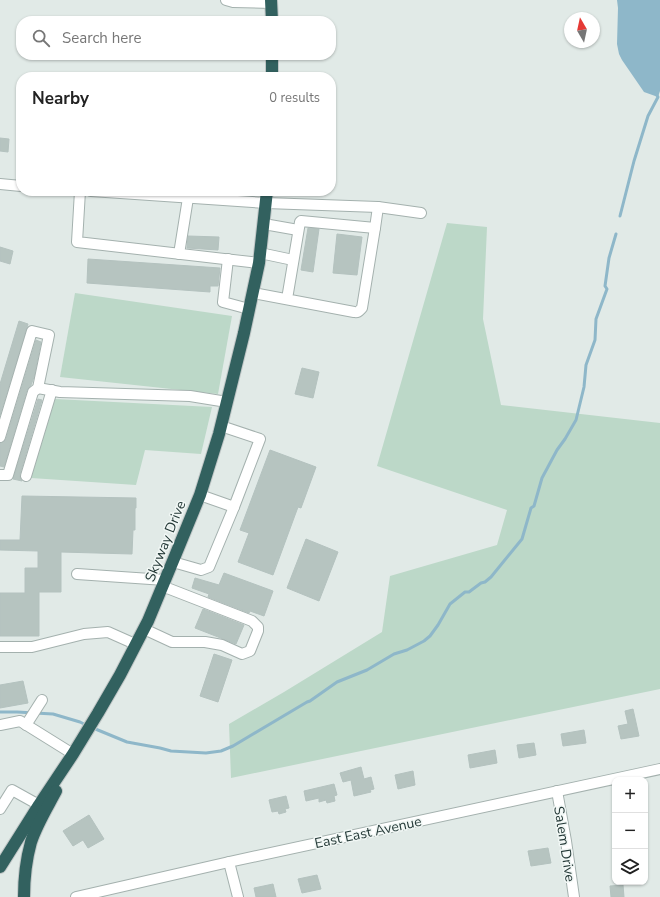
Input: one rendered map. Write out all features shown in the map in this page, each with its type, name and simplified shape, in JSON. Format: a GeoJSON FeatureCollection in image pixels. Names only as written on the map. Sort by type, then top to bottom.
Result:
{"type":"FeatureCollection","features":[{"type":"Feature","properties":{"kind":"highway"},"geometry":{"type":"LineString","coordinates":[[271,2],[272,16]]}},
{"type":"Feature","properties":{"kind":"highway"},"geometry":{"type":"LineString","coordinates":[[272,60],[272,72]]}},
{"type":"Feature","properties":{"kind":"highway","name":"Skyway Drive"},"geometry":{"type":"LineString","coordinates":[[0,867],[73,754],[102,706],[144,629],[200,494],[221,426],[244,333],[259,258],[266,197]]}},
{"type":"Feature","properties":{"kind":"highway"},"geometry":{"type":"LineString","coordinates":[[24,897],[24,876],[32,841],[39,823],[56,792],[73,754]]}},
{"type":"Feature","properties":{"kind":"street"},"geometry":{"type":"LineString","coordinates":[[226,0],[233,2],[271,2]]}},
{"type":"Feature","properties":{"kind":"street"},"geometry":{"type":"LineString","coordinates":[[0,184],[16,186]]}},
{"type":"Feature","properties":{"kind":"street"},"geometry":{"type":"LineString","coordinates":[[80,196],[77,242],[228,259],[259,258],[293,260]]}},
{"type":"Feature","properties":{"kind":"street"},"geometry":{"type":"LineString","coordinates":[[160,196],[188,198],[266,197],[339,206],[378,207],[421,213]]}},
{"type":"Feature","properties":{"kind":"street"},"geometry":{"type":"LineString","coordinates":[[179,254],[188,198]]}},
{"type":"Feature","properties":{"kind":"street"},"geometry":{"type":"LineString","coordinates":[[337,224],[339,206]]}},
{"type":"Feature","properties":{"kind":"street"},"geometry":{"type":"LineString","coordinates":[[252,293],[354,312],[359,311],[362,308],[378,207]]}},
{"type":"Feature","properties":{"kind":"street"},"geometry":{"type":"LineString","coordinates":[[286,299],[300,222],[303,220],[375,228]]}},
{"type":"Feature","properties":{"kind":"street"},"geometry":{"type":"LineString","coordinates":[[264,224],[298,230]]}},
{"type":"Feature","properties":{"kind":"street"},"geometry":{"type":"LineString","coordinates":[[228,259],[223,302],[249,309]]}},
{"type":"Feature","properties":{"kind":"street"},"geometry":{"type":"LineString","coordinates":[[0,437],[32,331],[49,335],[38,388],[33,392],[8,475],[0,475]]}},
{"type":"Feature","properties":{"kind":"street"},"geometry":{"type":"LineString","coordinates":[[38,388],[60,392],[190,396],[227,402]]}},
{"type":"Feature","properties":{"kind":"street"},"geometry":{"type":"LineString","coordinates":[[26,476],[52,390]]}},
{"type":"Feature","properties":{"kind":"street"},"geometry":{"type":"LineString","coordinates":[[173,562],[201,570],[209,567],[260,439],[221,426]]}},
{"type":"Feature","properties":{"kind":"street"},"geometry":{"type":"LineString","coordinates":[[200,494],[234,507]]}},
{"type":"Feature","properties":{"kind":"street"},"geometry":{"type":"LineString","coordinates":[[78,574],[164,583],[252,621],[258,627],[258,631],[250,651],[242,654],[222,645],[205,642],[172,642],[144,629]]}},
{"type":"Feature","properties":{"kind":"street"},"geometry":{"type":"LineString","coordinates":[[0,647],[32,647],[84,634],[108,632],[135,644]]}},
{"type":"Feature","properties":{"kind":"street"},"geometry":{"type":"LineString","coordinates":[[26,725],[42,700]]}},
{"type":"Feature","properties":{"kind":"street"},"geometry":{"type":"LineString","coordinates":[[0,725],[20,721],[73,754]]}},
{"type":"Feature","properties":{"kind":"street","name":"East East Avenue"},"geometry":{"type":"LineString","coordinates":[[76,897],[229,862],[660,769]]}},
{"type":"Feature","properties":{"kind":"street"},"geometry":{"type":"LineString","coordinates":[[0,809],[12,790],[39,805]]}},
{"type":"Feature","properties":{"kind":"street","name":"Salem Drive"},"geometry":{"type":"LineString","coordinates":[[557,791],[574,897]]}},
{"type":"Feature","properties":{"kind":"street"},"geometry":{"type":"LineString","coordinates":[[229,862],[238,897]]}},
{"type":"Feature","properties":{"kind":"green space"},"geometry":{"type":"Polygon","coordinates":[[[447,223],[487,227],[483,319],[501,405],[660,423],[660,689],[231,778],[229,724],[382,632],[390,576],[497,545],[507,510],[377,466],[447,223]]]}},
{"type":"Feature","properties":{"kind":"green space"},"geometry":{"type":"Polygon","coordinates":[[[75,293],[232,316],[218,394],[60,377],[75,293]]]}},
{"type":"Feature","properties":{"kind":"green space"},"geometry":{"type":"Polygon","coordinates":[[[55,399],[212,407],[201,454],[145,450],[136,485],[31,478],[55,399]]]}},
{"type":"Feature","properties":{"kind":"water"},"geometry":{"type":"Polygon","coordinates":[[[617,0],[660,0],[660,91],[658,97],[644,92],[619,54],[617,44],[617,0]]]}},
{"type":"Feature","properties":{"kind":"building"},"geometry":{"type":"Polygon","coordinates":[[[0,138],[9,139],[8,152],[0,151],[0,138]]]}},
{"type":"Feature","properties":{"kind":"building"},"geometry":{"type":"Polygon","coordinates":[[[308,228],[319,229],[313,272],[301,270],[308,228]]]}},
{"type":"Feature","properties":{"kind":"building"},"geometry":{"type":"Polygon","coordinates":[[[337,234],[362,237],[357,275],[333,273],[337,234]]]}},
{"type":"Feature","properties":{"kind":"building"},"geometry":{"type":"Polygon","coordinates":[[[188,236],[219,237],[218,250],[187,248],[188,236]]]}},
{"type":"Feature","properties":{"kind":"building"},"geometry":{"type":"Polygon","coordinates":[[[0,247],[13,251],[10,264],[0,261],[0,247]]]}},
{"type":"Feature","properties":{"kind":"building"},"geometry":{"type":"Polygon","coordinates":[[[88,259],[220,268],[218,286],[210,286],[210,292],[87,283],[88,259]]]}},
{"type":"Feature","properties":{"kind":"building"},"geometry":{"type":"Polygon","coordinates":[[[19,321],[28,324],[0,415],[0,384],[19,321]]]}},
{"type":"Feature","properties":{"kind":"building"},"geometry":{"type":"Polygon","coordinates":[[[36,340],[41,342],[34,377],[27,390],[4,467],[0,466],[0,443],[4,442],[6,439],[36,340]]]}},
{"type":"Feature","properties":{"kind":"building"},"geometry":{"type":"Polygon","coordinates":[[[302,368],[319,372],[313,398],[295,394],[302,368]]]}},
{"type":"Feature","properties":{"kind":"building"},"geometry":{"type":"Polygon","coordinates":[[[38,399],[42,400],[20,474],[22,481],[13,479],[38,399]]]}},
{"type":"Feature","properties":{"kind":"building"},"geometry":{"type":"Polygon","coordinates":[[[270,450],[316,467],[301,508],[298,507],[273,575],[238,562],[249,533],[240,530],[270,450]]]}},
{"type":"Feature","properties":{"kind":"building"},"geometry":{"type":"Polygon","coordinates":[[[22,496],[136,498],[135,530],[133,530],[132,554],[61,552],[61,592],[39,592],[39,636],[0,636],[0,593],[25,593],[25,568],[38,568],[38,551],[0,550],[0,540],[20,540],[22,496]]]}},
{"type":"Feature","properties":{"kind":"building"},"geometry":{"type":"Polygon","coordinates":[[[306,539],[338,552],[319,601],[287,588],[306,539]]]}},
{"type":"Feature","properties":{"kind":"building"},"geometry":{"type":"Polygon","coordinates":[[[224,573],[273,591],[264,616],[250,611],[249,613],[208,597],[209,594],[192,588],[195,578],[219,585],[224,573]]]}},
{"type":"Feature","properties":{"kind":"building"},"geometry":{"type":"Polygon","coordinates":[[[203,609],[244,625],[236,644],[195,628],[203,609]]]}},
{"type":"Feature","properties":{"kind":"building"},"geometry":{"type":"Polygon","coordinates":[[[214,654],[232,660],[218,702],[200,696],[214,654]]]}},
{"type":"Feature","properties":{"kind":"building"},"geometry":{"type":"Polygon","coordinates":[[[23,681],[28,703],[0,708],[0,685],[23,681]]]}},
{"type":"Feature","properties":{"kind":"building"},"geometry":{"type":"Polygon","coordinates":[[[633,709],[639,736],[621,739],[618,726],[628,724],[625,711],[633,709]]]}},
{"type":"Feature","properties":{"kind":"building"},"geometry":{"type":"Polygon","coordinates":[[[584,730],[586,743],[563,746],[561,734],[584,730]]]}},
{"type":"Feature","properties":{"kind":"building"},"geometry":{"type":"Polygon","coordinates":[[[534,743],[536,755],[519,758],[517,745],[534,743]]]}},
{"type":"Feature","properties":{"kind":"building"},"geometry":{"type":"Polygon","coordinates":[[[495,750],[497,763],[470,768],[468,755],[495,750]]]}},
{"type":"Feature","properties":{"kind":"building"},"geometry":{"type":"Polygon","coordinates":[[[361,767],[364,779],[371,777],[374,789],[370,790],[371,792],[354,796],[351,780],[343,782],[340,773],[361,767]]]}},
{"type":"Feature","properties":{"kind":"building"},"geometry":{"type":"Polygon","coordinates":[[[413,771],[415,785],[398,789],[395,775],[413,771]]]}},
{"type":"Feature","properties":{"kind":"building"},"geometry":{"type":"Polygon","coordinates":[[[334,784],[337,795],[334,796],[335,801],[327,803],[326,800],[319,802],[319,798],[306,801],[304,791],[334,784]]]}},
{"type":"Feature","properties":{"kind":"building"},"geometry":{"type":"Polygon","coordinates":[[[286,796],[289,808],[285,809],[286,812],[279,814],[278,811],[272,812],[269,800],[286,796]]]}},
{"type":"Feature","properties":{"kind":"building"},"geometry":{"type":"Polygon","coordinates":[[[89,815],[104,839],[88,848],[83,840],[73,846],[63,831],[89,815]]]}},
{"type":"Feature","properties":{"kind":"building"},"geometry":{"type":"Polygon","coordinates":[[[548,848],[551,863],[531,866],[528,851],[548,848]]]}},
{"type":"Feature","properties":{"kind":"building"},"geometry":{"type":"Polygon","coordinates":[[[317,875],[321,889],[302,893],[298,879],[317,875]]]}},
{"type":"Feature","properties":{"kind":"building"},"geometry":{"type":"Polygon","coordinates":[[[273,884],[276,897],[256,897],[254,888],[273,884]]]}},
{"type":"Feature","properties":{"kind":"building"},"geometry":{"type":"Polygon","coordinates":[[[623,885],[624,897],[611,897],[610,886],[623,885]]]}},
{"type":"Feature","properties":{"kind":"waterway"},"geometry":{"type":"LineString","coordinates":[[620,216],[634,161],[648,116],[658,97],[656,94]]}},
{"type":"Feature","properties":{"kind":"waterway"},"geometry":{"type":"LineString","coordinates":[[93,728],[127,742],[171,751],[206,753],[221,751],[233,746],[310,701],[337,682],[367,670],[394,654],[407,650],[424,641],[430,636],[450,604],[465,592],[469,592],[491,577],[522,539],[542,478],[557,450],[576,420],[584,387],[586,365],[595,340],[596,319],[607,289],[605,286],[609,258],[616,234]]}},
{"type":"Feature","properties":{"kind":"waterway"},"geometry":{"type":"LineString","coordinates":[[0,712],[53,714],[88,726]]}}]}
